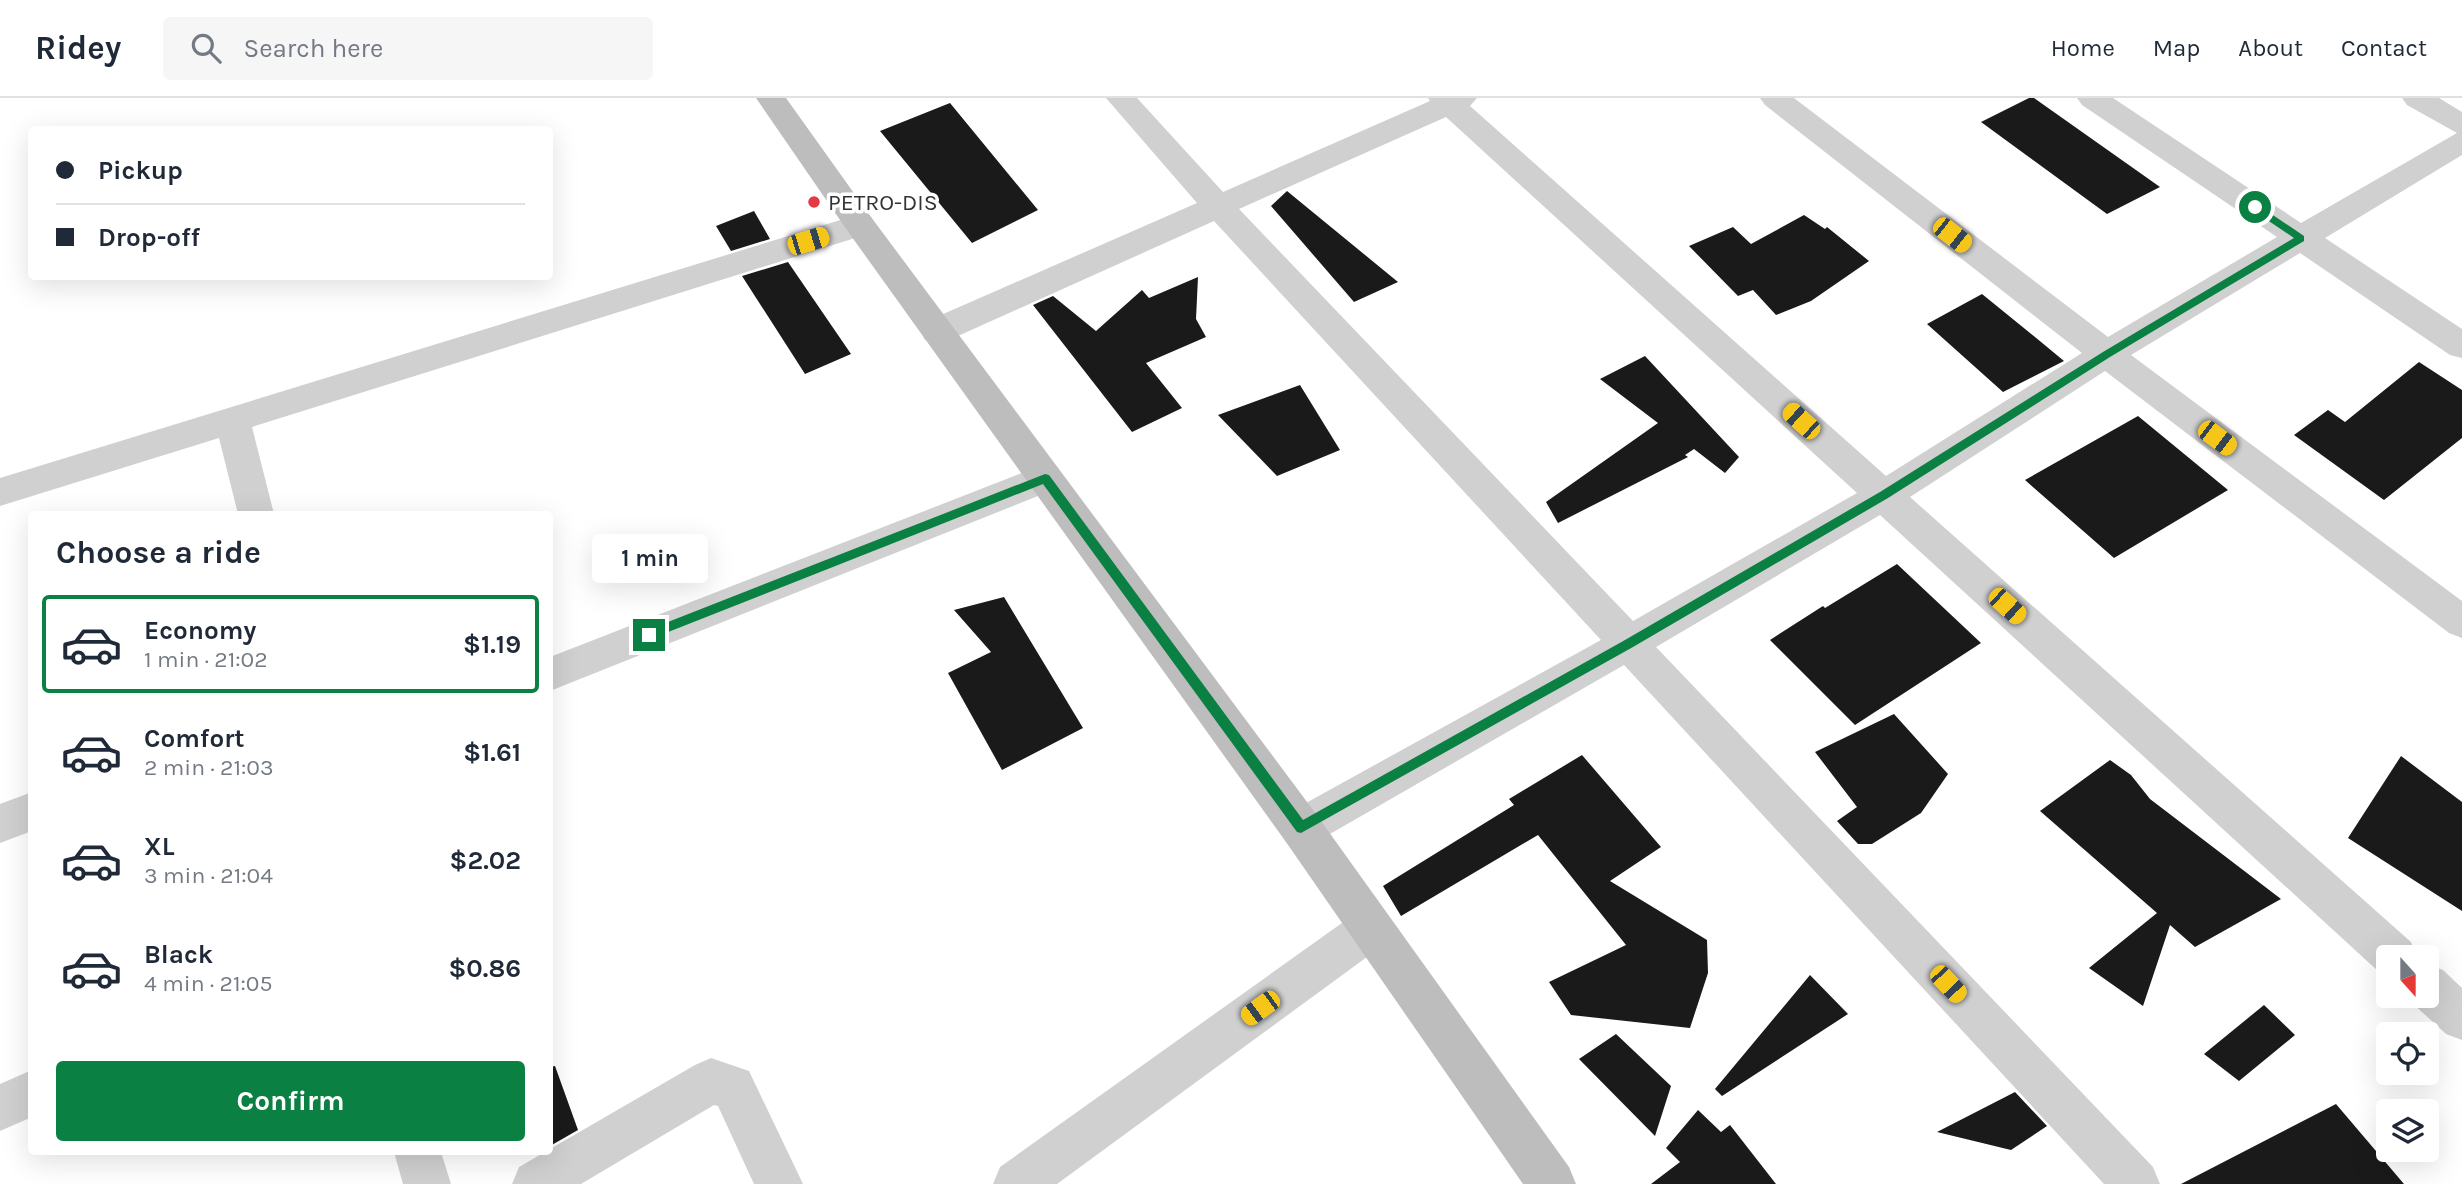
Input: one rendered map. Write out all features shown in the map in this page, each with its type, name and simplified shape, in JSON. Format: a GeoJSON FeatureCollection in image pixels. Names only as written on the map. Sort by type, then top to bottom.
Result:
{"type":"FeatureCollection","features":[{"type":"Feature","properties":{"kind":"street"},"geometry":{"type":"LineString","coordinates":[[771,98],[860,225],[1301,828],[1552,1184]]}},
{"type":"Feature","properties":{"kind":"street"},"geometry":{"type":"LineString","coordinates":[[1121,98],[1218,206],[2136,1184]]}},
{"type":"Feature","properties":{"kind":"street"},"geometry":{"type":"LineString","coordinates":[[1775,98],[2106,354],[2462,622]]}},
{"type":"Feature","properties":{"kind":"street"},"geometry":{"type":"LineString","coordinates":[[2092,98],[2462,346]]}},
{"type":"Feature","properties":{"kind":"street"},"geometry":{"type":"LineString","coordinates":[[2417,98],[2462,125]]}},
{"type":"Feature","properties":{"kind":"street"},"geometry":{"type":"LineString","coordinates":[[937,331],[1452,100],[2382,945]]}},
{"type":"Feature","properties":{"kind":"street"},"geometry":{"type":"LineString","coordinates":[[1301,828],[1884,495],[2106,354],[2462,142]]}},
{"type":"Feature","properties":{"kind":"street"},"geometry":{"type":"LineString","coordinates":[[0,492],[860,225]]}},
{"type":"Feature","properties":{"kind":"street"},"geometry":{"type":"LineString","coordinates":[[232,419],[255,511]]}},
{"type":"Feature","properties":{"kind":"street"},"geometry":{"type":"LineString","coordinates":[[553,673],[1045,478]]}},
{"type":"Feature","properties":{"kind":"street"},"geometry":{"type":"LineString","coordinates":[[0,824],[28,813]]}},
{"type":"Feature","properties":{"kind":"street"},"geometry":{"type":"LineString","coordinates":[[1017,1184],[1371,928]]}},
{"type":"Feature","properties":{"kind":"street"},"geometry":{"type":"LineString","coordinates":[[2440,998],[2462,1018]]}},
{"type":"Feature","properties":{"kind":"street"},"geometry":{"type":"LineString","coordinates":[[536,1184],[711,1081],[733,1087],[779,1184]]}},
{"type":"Feature","properties":{"kind":"street"},"geometry":{"type":"LineString","coordinates":[[0,1108],[28,1095]]}},
{"type":"Feature","properties":{"kind":"street"},"geometry":{"type":"LineString","coordinates":[[419,1155],[427,1184]]}},
{"type":"Feature","properties":{"kind":"building"},"geometry":{"type":"Polygon","coordinates":[[[2034,98],[2160,187],[2107,214],[1981,122],[2034,98]]]}},
{"type":"Feature","properties":{"kind":"building"},"geometry":{"type":"Polygon","coordinates":[[[950,103],[1038,210],[972,243],[880,131],[950,103]]]}},
{"type":"Feature","properties":{"kind":"building"},"geometry":{"type":"Polygon","coordinates":[[[1287,191],[1398,282],[1354,302],[1271,206],[1287,191]]]}},
{"type":"Feature","properties":{"kind":"building"},"geometry":{"type":"Polygon","coordinates":[[[754,211],[770,239],[731,251],[716,226],[754,211]]]}},
{"type":"Feature","properties":{"kind":"building"},"geometry":{"type":"Polygon","coordinates":[[[1804,215],[1825,229],[1827,227],[1869,261],[1811,301],[1776,315],[1753,290],[1738,296],[1689,246],[1733,227],[1751,244],[1804,215]]]}},
{"type":"Feature","properties":{"kind":"building"},"geometry":{"type":"Polygon","coordinates":[[[788,262],[851,354],[805,374],[742,276],[788,262]]]}},
{"type":"Feature","properties":{"kind":"building"},"geometry":{"type":"Polygon","coordinates":[[[1198,277],[1196,319],[1206,337],[1146,363],[1182,408],[1132,432],[1033,305],[1053,296],[1096,331],[1142,290],[1149,298],[1198,277]]]}},
{"type":"Feature","properties":{"kind":"building"},"geometry":{"type":"Polygon","coordinates":[[[1982,294],[2064,361],[2003,392],[1927,324],[1982,294]]]}},
{"type":"Feature","properties":{"kind":"building"},"geometry":{"type":"Polygon","coordinates":[[[1645,356],[1739,457],[1725,473],[1694,449],[1685,455],[1688,457],[1558,523],[1546,502],[1658,423],[1600,379],[1645,356]]]}},
{"type":"Feature","properties":{"kind":"building"},"geometry":{"type":"Polygon","coordinates":[[[2419,362],[2462,390],[2462,438],[2384,500],[2294,435],[2328,410],[2345,422],[2419,362]]]}},
{"type":"Feature","properties":{"kind":"building"},"geometry":{"type":"Polygon","coordinates":[[[1300,385],[1340,450],[1277,476],[1218,415],[1300,385]]]}},
{"type":"Feature","properties":{"kind":"building"},"geometry":{"type":"Polygon","coordinates":[[[2138,416],[2228,490],[2114,558],[2025,480],[2138,416]]]}},
{"type":"Feature","properties":{"kind":"building"},"geometry":{"type":"Polygon","coordinates":[[[1897,564],[1981,643],[1855,725],[1770,640],[1897,564]]]}},
{"type":"Feature","properties":{"kind":"building"},"geometry":{"type":"Polygon","coordinates":[[[1004,597],[1083,728],[1002,770],[948,673],[991,652],[954,610],[1004,597]]]}},
{"type":"Feature","properties":{"kind":"building"},"geometry":{"type":"Polygon","coordinates":[[[1894,714],[1948,774],[1921,813],[1872,844],[1858,844],[1837,821],[1857,807],[1815,752],[1894,714]]]}},
{"type":"Feature","properties":{"kind":"building"},"geometry":{"type":"Polygon","coordinates":[[[1582,755],[1661,847],[1610,881],[1707,940],[1708,973],[1690,1028],[1571,1015],[1549,982],[1626,945],[1538,835],[1401,916],[1383,886],[1514,805],[1509,799],[1582,755]]]}},
{"type":"Feature","properties":{"kind":"building"},"geometry":{"type":"Polygon","coordinates":[[[2401,756],[2462,802],[2462,911],[2348,838],[2401,756]]]}},
{"type":"Feature","properties":{"kind":"building"},"geometry":{"type":"Polygon","coordinates":[[[2110,760],[2131,775],[2150,799],[2281,899],[2195,947],[2170,925],[2143,1006],[2089,968],[2157,913],[2040,811],[2110,760]]]}},
{"type":"Feature","properties":{"kind":"building"},"geometry":{"type":"Polygon","coordinates":[[[1810,975],[1848,1014],[1722,1096],[1715,1089],[1810,975]]]}},
{"type":"Feature","properties":{"kind":"building"},"geometry":{"type":"Polygon","coordinates":[[[2264,1005],[2295,1035],[2239,1081],[2204,1054],[2264,1005]]]}},
{"type":"Feature","properties":{"kind":"building"},"geometry":{"type":"Polygon","coordinates":[[[1616,1034],[1671,1086],[1655,1136],[1579,1059],[1616,1034]]]}},
{"type":"Feature","properties":{"kind":"building"},"geometry":{"type":"Polygon","coordinates":[[[553,1066],[578,1130],[553,1144],[553,1066]]]}},
{"type":"Feature","properties":{"kind":"building"},"geometry":{"type":"Polygon","coordinates":[[[2015,1092],[2047,1126],[2011,1150],[1937,1132],[2015,1092]]]}},
{"type":"Feature","properties":{"kind":"building"},"geometry":{"type":"Polygon","coordinates":[[[2336,1104],[2376,1151],[2376,1162],[2385,1162],[2404,1184],[2181,1184],[2336,1104]]]}},
{"type":"Feature","properties":{"kind":"building"},"geometry":{"type":"Polygon","coordinates":[[[1698,1110],[1721,1132],[1730,1125],[1776,1184],[1651,1184],[1680,1162],[1666,1148],[1698,1110]]]}},
{"type":"Feature","properties":{"kind":"place","name":"PETRO-DIS"},"geometry":{"type":"Point","coordinates":[814,202]}},
{"type":"Feature","properties":{"kind":"route"},"geometry":{"type":"LineString","coordinates":[[649,635],[1045,478],[1301,828],[1884,495],[2106,354],[2301,238],[2255,207]]}}]}
